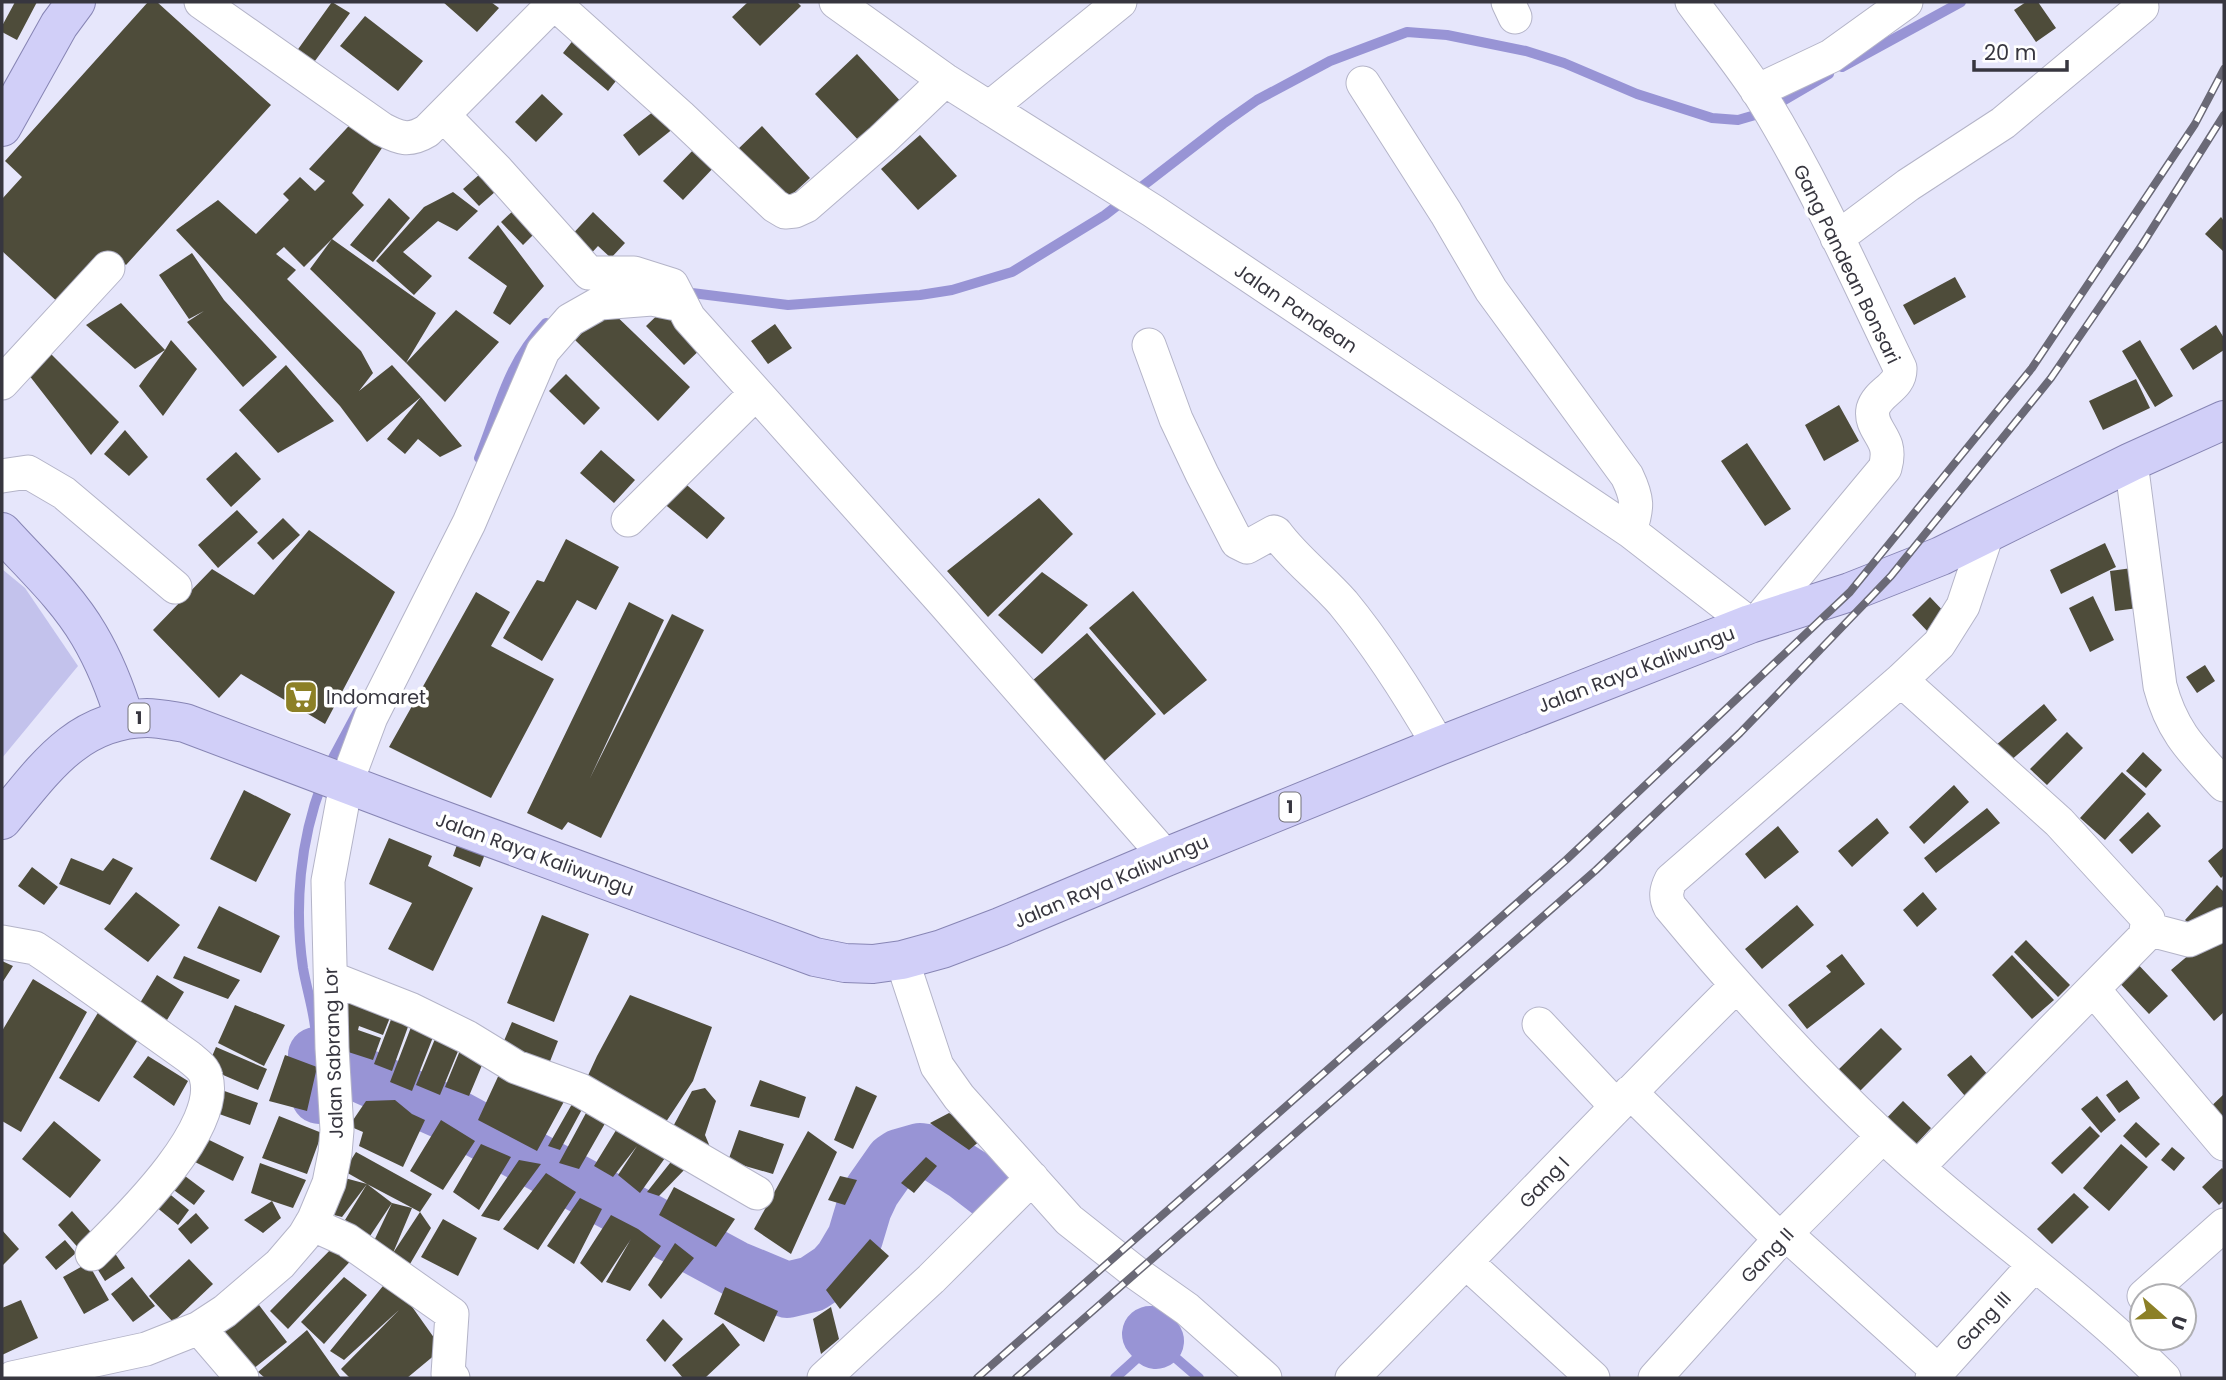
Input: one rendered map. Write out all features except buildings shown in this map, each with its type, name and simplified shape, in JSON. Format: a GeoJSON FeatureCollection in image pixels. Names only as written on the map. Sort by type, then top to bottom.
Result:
{"type":"FeatureCollection","features":[{"type":"Feature","properties":{"kind":"main road"},"geometry":{"type":"LineString","coordinates":[[2,127],[59,25],[76,2]]}},
{"type":"Feature","properties":{"kind":"main road","name":"Jalan Raya Kaliwungu"},"geometry":{"type":"LineString","coordinates":[[2,820],[74,740],[125,720],[150,718],[185,723],[815,957],[845,963],[873,964],[902,960],[1000,928],[1439,746],[1753,623],[1850,592],[1941,556],[2131,462],[2224,420]]}},
{"type":"Feature","properties":{"kind":"main road"},"geometry":{"type":"LineString","coordinates":[[2,532],[58,593],[88,633],[114,682],[125,720]]}},
{"type":"Feature","properties":{"kind":"street"},"geometry":{"type":"LineString","coordinates":[[201,2],[304,77],[394,136],[406,140],[418,137],[443,115],[554,3],[680,116],[764,197],[785,212],[806,206],[882,141],[945,80]]}},
{"type":"Feature","properties":{"kind":"street","name":"Jalan Pandean"},"geometry":{"type":"LineString","coordinates":[[835,2],[945,80],[1153,211],[1630,531],[1753,623]]}},
{"type":"Feature","properties":{"kind":"street"},"geometry":{"type":"LineString","coordinates":[[989,108],[1120,2]]}},
{"type":"Feature","properties":{"kind":"street","name":"Gang Pandean Bonsari"},"geometry":{"type":"LineString","coordinates":[[1692,2],[1767,106],[1837,238],[1900,368],[1898,381],[1877,400],[1873,410],[1873,420],[1886,446],[1885,468],[1753,623]]}},
{"type":"Feature","properties":{"kind":"street"},"geometry":{"type":"LineString","coordinates":[[1767,106],[1906,2]]}},
{"type":"Feature","properties":{"kind":"street"},"geometry":{"type":"LineString","coordinates":[[1837,238],[1908,184],[2003,123],[2142,7]]}},
{"type":"Feature","properties":{"kind":"street"},"geometry":{"type":"LineString","coordinates":[[1363,83],[1446,213],[1491,290],[1627,476],[1635,493],[1637,509],[1630,531]]}},
{"type":"Feature","properties":{"kind":"street"},"geometry":{"type":"LineString","coordinates":[[443,115],[496,169],[582,268],[596,275],[634,273],[678,295],[689,318],[1166,857]]}},
{"type":"Feature","properties":{"kind":"street"},"geometry":{"type":"LineString","coordinates":[[2,383],[108,268]]}},
{"type":"Feature","properties":{"kind":"street","name":"Jalan Sabrang Lor"},"geometry":{"type":"LineString","coordinates":[[12,1378],[146,1349],[200,1328],[225,1311],[280,1264],[293,1251],[311,1224],[328,1183],[337,1130],[328,881],[331,778],[383,693],[469,523],[543,351],[570,320],[600,303],[678,295]]}},
{"type":"Feature","properties":{"kind":"street"},"geometry":{"type":"LineString","coordinates":[[1149,345],[1176,419],[1237,542],[1247,547],[1276,533],[1342,602],[1376,645],[1439,746]]}},
{"type":"Feature","properties":{"kind":"street"},"geometry":{"type":"LineString","coordinates":[[628,520],[755,394]]}},
{"type":"Feature","properties":{"kind":"street"},"geometry":{"type":"LineString","coordinates":[[2131,462],[2164,702],[2182,740],[2224,785]]}},
{"type":"Feature","properties":{"kind":"street"},"geometry":{"type":"LineString","coordinates":[[2,476],[28,472],[64,493],[174,587]]}},
{"type":"Feature","properties":{"kind":"street"},"geometry":{"type":"LineString","coordinates":[[1987,534],[1968,593],[1955,621],[1939,644],[1671,880],[1666,899],[1670,908],[1735,986],[1883,1136],[2108,1327],[2164,1378]]}},
{"type":"Feature","properties":{"kind":"street"},"geometry":{"type":"LineString","coordinates":[[1901,680],[2059,822],[2148,919],[2145,936],[1918,1167]]}},
{"type":"Feature","properties":{"kind":"street"},"geometry":{"type":"LineString","coordinates":[[2147,929],[2189,940],[2224,925]]}},
{"type":"Feature","properties":{"kind":"street"},"geometry":{"type":"LineString","coordinates":[[2,942],[35,948],[201,1066],[206,1077],[208,1091],[205,1110],[195,1131],[145,1201],[92,1254]]}},
{"type":"Feature","properties":{"kind":"street"},"geometry":{"type":"LineString","coordinates":[[902,960],[937,1066],[959,1097],[1069,1220],[1187,1309],[1265,1378]]}},
{"type":"Feature","properties":{"kind":"street"},"geometry":{"type":"LineString","coordinates":[[331,978],[410,1009],[467,1037],[516,1067],[580,1090],[757,1193]]}},
{"type":"Feature","properties":{"kind":"street","name":"Gang I"},"geometry":{"type":"LineString","coordinates":[[1352,1378],[1735,986]]}},
{"type":"Feature","properties":{"kind":"street"},"geometry":{"type":"LineString","coordinates":[[2093,989],[2224,1144]]}},
{"type":"Feature","properties":{"kind":"street"},"geometry":{"type":"LineString","coordinates":[[1539,1024],[1783,1237],[1935,1375]]}},
{"type":"Feature","properties":{"kind":"street","name":"Gang II"},"geometry":{"type":"LineString","coordinates":[[1654,1378],[1783,1237],[1883,1136]]}},
{"type":"Feature","properties":{"kind":"street"},"geometry":{"type":"LineString","coordinates":[[824,1378],[931,1279],[1032,1178]]}},
{"type":"Feature","properties":{"kind":"street"},"geometry":{"type":"LineString","coordinates":[[311,1224],[347,1240],[452,1314],[448,1374],[453,1378]]}},
{"type":"Feature","properties":{"kind":"street"},"geometry":{"type":"LineString","coordinates":[[2160,1282],[2224,1225]]}},
{"type":"Feature","properties":{"kind":"street"},"geometry":{"type":"LineString","coordinates":[[1467,1263],[1593,1378]]}},
{"type":"Feature","properties":{"kind":"street","name":"Gang III"},"geometry":{"type":"LineString","coordinates":[[1935,1375],[2034,1265]]}},
{"type":"Feature","properties":{"kind":"street"},"geometry":{"type":"LineString","coordinates":[[2108,1327],[2128,1310]]}},
{"type":"Feature","properties":{"kind":"street"},"geometry":{"type":"LineString","coordinates":[[200,1328],[242,1378]]}},
{"type":"Feature","properties":{"kind":"shaded area"},"geometry":{"type":"Polygon","coordinates":[[[2,569],[25,588],[78,666],[2,758],[2,569]]]}},
{"type":"Feature","properties":{"kind":"waterway"},"geometry":{"type":"LineString","coordinates":[[1842,67],[1961,2]]}},
{"type":"Feature","properties":{"kind":"waterway"},"geometry":{"type":"LineString","coordinates":[[684,292],[788,305],[920,295],[952,290],[1012,272],[1105,215],[1257,100],[1330,61],[1407,32],[1447,35],[1526,51],[1564,63],[1637,94],[1712,118],[1738,120],[1762,113],[1829,74]]}},
{"type":"Feature","properties":{"kind":"waterway"},"geometry":{"type":"LineString","coordinates":[[479,458],[513,371],[532,339],[546,323]]}},
{"type":"Feature","properties":{"kind":"waterway"},"geometry":{"type":"LineString","coordinates":[[327,769],[358,711]]}},
{"type":"Feature","properties":{"kind":"waterway"},"geometry":{"type":"LineString","coordinates":[[316,1037],[300,945],[299,898],[308,828],[322,783]]}},
{"type":"Feature","properties":{"kind":"waterway"},"geometry":{"type":"LineString","coordinates":[[319,1096],[316,1055],[447,1113],[734,1268],[787,1290],[812,1284],[833,1270],[842,1260],[855,1238],[872,1191],[893,1161],[899,1157],[920,1151],[934,1153],[993,1194]]}},
{"type":"Feature","properties":{"kind":"waterway"},"geometry":{"type":"LineString","coordinates":[[1150,1334],[1156,1341]]}},
{"type":"Feature","properties":{"kind":"waterway"},"geometry":{"type":"LineString","coordinates":[[1115,1378],[1156,1341],[1199,1378]]}},
{"type":"Feature","properties":{"kind":"railway"},"geometry":{"type":"LineString","coordinates":[[977,1378],[1566,860],[1850,592],[2032,368],[2195,124],[2224,69]]}},
{"type":"Feature","properties":{"kind":"railway"},"geometry":{"type":"LineString","coordinates":[[1016,1378],[1596,870],[1740,733],[1891,576],[2051,378],[2142,245],[2224,115]]}},
{"type":"Feature","properties":{"kind":"place","name":"Indomaret"},"geometry":{"type":"Point","coordinates":[301,697]}}]}
